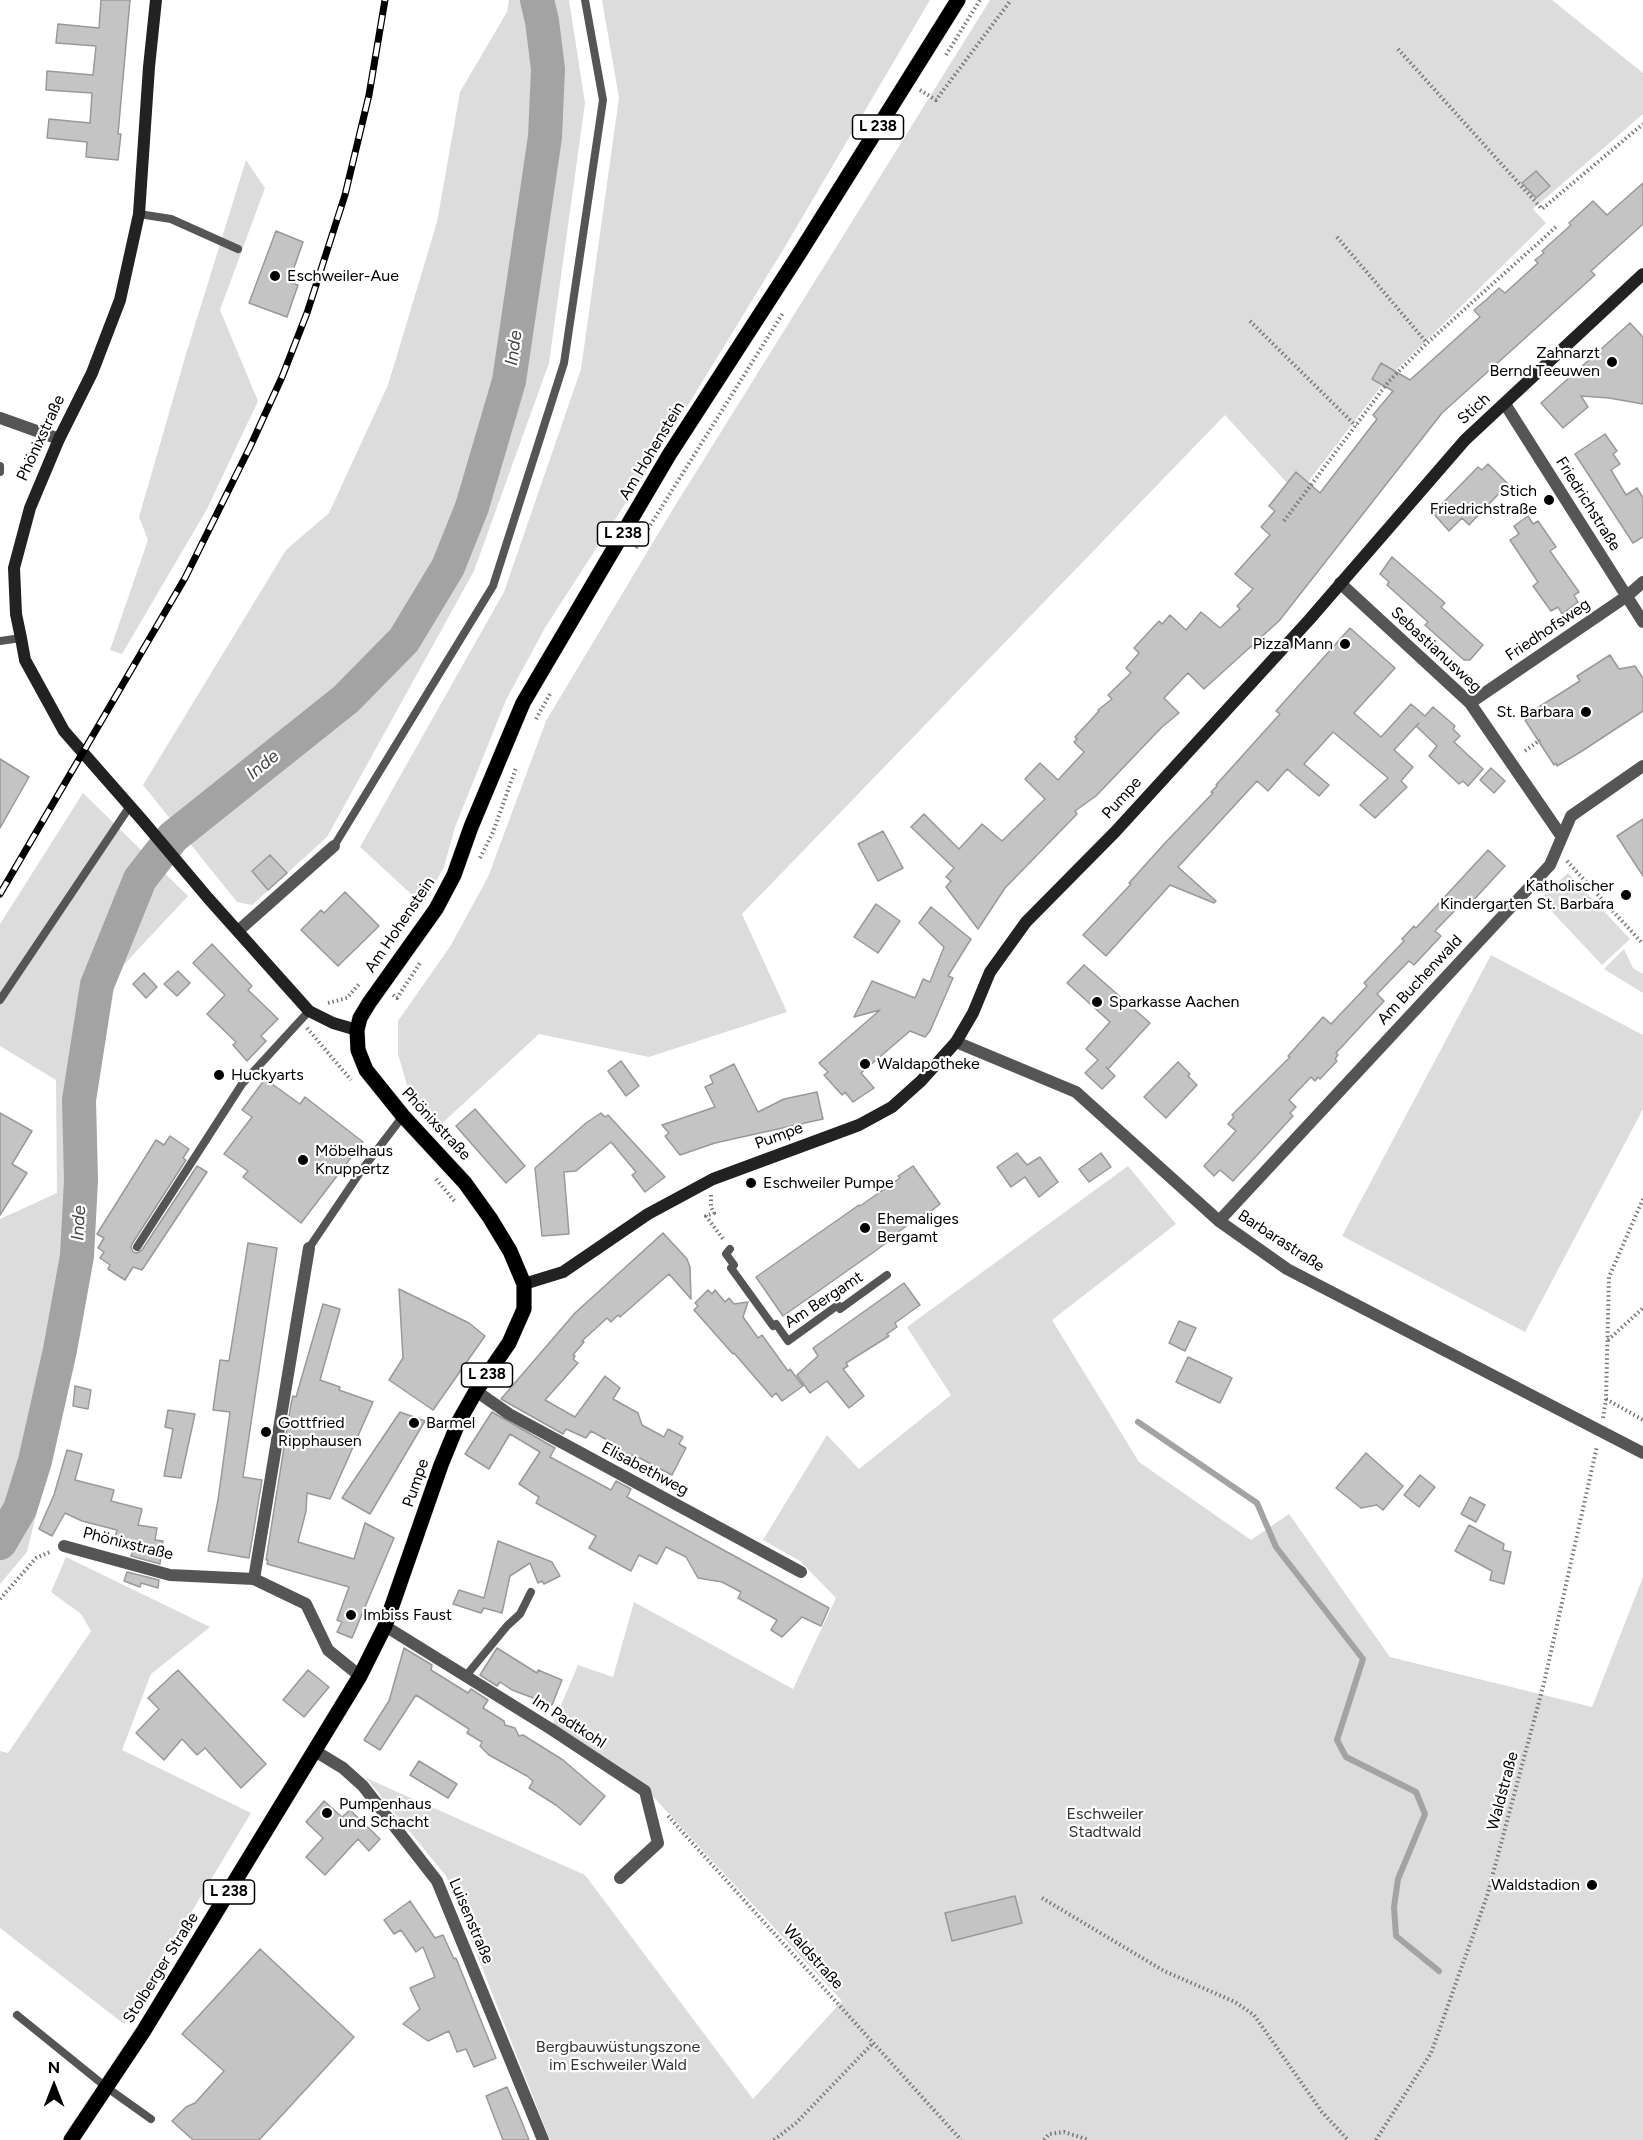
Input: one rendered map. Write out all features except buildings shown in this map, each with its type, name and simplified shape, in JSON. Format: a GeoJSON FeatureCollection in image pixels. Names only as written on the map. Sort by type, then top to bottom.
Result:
{"type":"FeatureCollection","features":[{"type":"Feature","properties":{"kind":"main road","name":"Phönixstraße"},"geometry":{"type":"LineString","coordinates":[[156,0],[139,214],[120,300],[92,373],[59,439],[30,508],[15,568],[16,614],[25,660],[64,731],[278,978],[309,1011],[357,1030],[358,1050],[366,1070],[403,1116],[471,1192],[507,1246],[524,1284]]}},
{"type":"Feature","properties":{"kind":"main road","name":"Am Hohenstein"},"geometry":{"type":"LineString","coordinates":[[357,1030],[360,1018],[436,909],[454,875],[471,827],[523,703],[669,455],[799,254],[958,0]]}},
{"type":"Feature","properties":{"kind":"main road","name":"Stich"},"geometry":{"type":"LineString","coordinates":[[1340,583],[1465,440],[1643,274]]}},
{"type":"Feature","properties":{"kind":"main road","name":"Pumpe"},"geometry":{"type":"LineString","coordinates":[[315,1751],[360,1676],[385,1626],[441,1465],[459,1421],[520,1322],[525,1302],[524,1284],[563,1272],[648,1214],[712,1179],[859,1125],[892,1107],[921,1081],[956,1042],[973,1013],[990,972],[1026,922],[1115,832],[1340,583]]}},
{"type":"Feature","properties":{"kind":"main road","name":"Stolberger Straße"},"geometry":{"type":"LineString","coordinates":[[71,2140],[143,2032],[315,1751]]}},
{"type":"Feature","properties":{"kind":"street","name":"Friedrichstraße"},"geometry":{"type":"LineString","coordinates":[[1505,404],[1643,622]]}},
{"type":"Feature","properties":{"kind":"street"},"geometry":{"type":"LineString","coordinates":[[0,418],[59,439]]}},
{"type":"Feature","properties":{"kind":"street","name":"Friedhofsweg"},"geometry":{"type":"LineString","coordinates":[[1470,703],[1627,596],[1643,582]]}},
{"type":"Feature","properties":{"kind":"street","name":"Sebastianusweg"},"geometry":{"type":"LineString","coordinates":[[1340,583],[1470,703],[1562,837]]}},
{"type":"Feature","properties":{"kind":"street","name":"Am Buchenwald"},"geometry":{"type":"LineString","coordinates":[[1219,1221],[1550,865],[1571,816],[1643,766]]}},
{"type":"Feature","properties":{"kind":"street"},"geometry":{"type":"LineString","coordinates":[[238,931],[334,846]]}},
{"type":"Feature","properties":{"kind":"street","name":"Barbarastraße"},"geometry":{"type":"LineString","coordinates":[[956,1042],[1076,1092],[1219,1221],[1287,1269],[1643,1453]]}},
{"type":"Feature","properties":{"kind":"street"},"geometry":{"type":"LineString","coordinates":[[254,1579],[309,1248]]}},
{"type":"Feature","properties":{"kind":"street","name":"Elisabethweg"},"geometry":{"type":"LineString","coordinates":[[476,1391],[509,1414],[801,1572]]}},
{"type":"Feature","properties":{"kind":"street","name":"Phönixstraße"},"geometry":{"type":"LineString","coordinates":[[64,1546],[170,1575],[254,1579],[306,1604],[328,1650],[360,1676]]}},
{"type":"Feature","properties":{"kind":"street","name":"Im Padtkohl"},"geometry":{"type":"LineString","coordinates":[[385,1626],[551,1729],[645,1791]]}},
{"type":"Feature","properties":{"kind":"street","name":"Luisenstraße"},"geometry":{"type":"LineString","coordinates":[[315,1751],[343,1768],[363,1786],[437,1881],[543,2140]]}},
{"type":"Feature","properties":{"kind":"street"},"geometry":{"type":"LineString","coordinates":[[620,1878],[658,1843],[645,1791]]}},
{"type":"Feature","properties":{"kind":"lane"},"geometry":{"type":"LineString","coordinates":[[334,846],[493,586],[564,363],[603,100],[585,0]]}},
{"type":"Feature","properties":{"kind":"lane"},"geometry":{"type":"LineString","coordinates":[[139,214],[171,219],[238,249]]}},
{"type":"Feature","properties":{"kind":"lane"},"geometry":{"type":"LineString","coordinates":[[0,466],[0,472]]}},
{"type":"Feature","properties":{"kind":"lane"},"geometry":{"type":"LineString","coordinates":[[0,641],[21,638]]}},
{"type":"Feature","properties":{"kind":"lane"},"geometry":{"type":"LineString","coordinates":[[0,1000],[129,806]]}},
{"type":"Feature","properties":{"kind":"lane"},"geometry":{"type":"LineString","coordinates":[[137,1247],[242,1084],[309,1011]]}},
{"type":"Feature","properties":{"kind":"lane"},"geometry":{"type":"LineString","coordinates":[[309,1248],[361,1171],[403,1116]]}},
{"type":"Feature","properties":{"kind":"lane","name":"Am Bergamt"},"geometry":{"type":"LineString","coordinates":[[730,1249],[726,1254],[734,1265],[731,1268],[773,1326],[776,1324],[788,1341],[838,1305],[840,1309],[887,1275]]}},
{"type":"Feature","properties":{"kind":"lane"},"geometry":{"type":"LineString","coordinates":[[465,1677],[507,1626],[520,1614],[531,1592]]}},
{"type":"Feature","properties":{"kind":"lane"},"geometry":{"type":"LineString","coordinates":[[17,2015],[106,2087],[151,2119]]}},
{"type":"Feature","properties":{"kind":"path"},"geometry":{"type":"LineString","coordinates":[[940,64],[980,0]]}},
{"type":"Feature","properties":{"kind":"path"},"geometry":{"type":"LineString","coordinates":[[906,82],[936,100],[1011,0]]}},
{"type":"Feature","properties":{"kind":"path"},"geometry":{"type":"LineString","coordinates":[[1398,49],[1542,209],[1643,124]]}},
{"type":"Feature","properties":{"kind":"path"},"geometry":{"type":"LineString","coordinates":[[922,92],[928,82]]}},
{"type":"Feature","properties":{"kind":"path"},"geometry":{"type":"LineString","coordinates":[[1284,520],[1389,381],[1427,343],[1557,226]]}},
{"type":"Feature","properties":{"kind":"path"},"geometry":{"type":"LineString","coordinates":[[1337,237],[1427,343]]}},
{"type":"Feature","properties":{"kind":"path"},"geometry":{"type":"LineString","coordinates":[[635,549],[788,305]]}},
{"type":"Feature","properties":{"kind":"path"},"geometry":{"type":"LineString","coordinates":[[1250,321],[1356,426]]}},
{"type":"Feature","properties":{"kind":"path"},"geometry":{"type":"LineString","coordinates":[[532,728],[552,690]]}},
{"type":"Feature","properties":{"kind":"path"},"geometry":{"type":"LineString","coordinates":[[1525,751],[1540,740]]}},
{"type":"Feature","properties":{"kind":"path"},"geometry":{"type":"LineString","coordinates":[[477,864],[517,766]]}},
{"type":"Feature","properties":{"kind":"path"},"geometry":{"type":"LineString","coordinates":[[1562,837],[1567,861],[1643,944]]}},
{"type":"Feature","properties":{"kind":"path"},"geometry":{"type":"LineString","coordinates":[[314,1034],[327,1004],[347,998],[369,974],[397,998],[423,959]]}},
{"type":"Feature","properties":{"kind":"path"},"geometry":{"type":"LineString","coordinates":[[712,1179],[711,1207],[714,1213],[706,1216],[730,1249]]}},
{"type":"Feature","properties":{"kind":"path","name":"Waldstraße"},"geometry":{"type":"LineString","coordinates":[[1376,2140],[1431,2053],[1487,1896],[1544,1683],[1601,1430],[1606,1399],[1609,1277],[1643,1199]]}},
{"type":"Feature","properties":{"kind":"path"},"geometry":{"type":"LineString","coordinates":[[1607,1341],[1643,1308]]}},
{"type":"Feature","properties":{"kind":"path"},"geometry":{"type":"LineString","coordinates":[[1606,1399],[1643,1420]]}},
{"type":"Feature","properties":{"kind":"path"},"geometry":{"type":"LineString","coordinates":[[0,1599],[36,1558],[64,1546]]}},
{"type":"Feature","properties":{"kind":"path","name":"Waldstraße"},"geometry":{"type":"LineString","coordinates":[[645,1791],[962,2140]]}},
{"type":"Feature","properties":{"kind":"path"},"geometry":{"type":"LineString","coordinates":[[1041,1898],[1164,1971],[1235,2002],[1254,2015],[1322,2112],[1347,2138]]}},
{"type":"Feature","properties":{"kind":"path"},"geometry":{"type":"LineString","coordinates":[[774,2140],[796,2122],[873,2043]]}},
{"type":"Feature","properties":{"kind":"path"},"geometry":{"type":"LineString","coordinates":[[1044,2140],[1049,2134],[1064,2132],[1089,2140]]}},
{"type":"Feature","properties":{"kind":"path"},"geometry":{"type":"LineString","coordinates":[[1338,2140],[1347,2138]]}},
{"type":"Feature","properties":{"kind":"green space"},"geometry":{"type":"Polygon","coordinates":[[[509,0],[569,0],[585,103],[549,363],[474,571],[327,837],[252,905],[237,902],[143,785],[286,550],[329,513],[388,385],[437,222],[460,92],[507,12],[509,0]]]}},
{"type":"Feature","properties":{"kind":"green space"},"geometry":{"type":"Polygon","coordinates":[[[602,0],[930,0],[786,245],[666,441],[546,626],[506,700],[455,827],[444,867],[423,905],[360,847],[504,592],[581,369],[619,98],[602,0]]]}},
{"type":"Feature","properties":{"kind":"green space"},"geometry":{"type":"Polygon","coordinates":[[[990,0],[1552,0],[1643,73],[1643,114],[1533,209],[1546,223],[1386,380],[1298,495],[1225,415],[742,914],[787,1012],[649,1057],[539,1034],[437,1128],[407,1085],[398,1054],[398,1021],[451,945],[488,877],[546,721],[673,509],[990,0]]]}},
{"type":"Feature","properties":{"kind":"green space"},"geometry":{"type":"Polygon","coordinates":[[[246,160],[265,188],[220,310],[258,401],[207,509],[122,654],[110,650],[148,540],[139,517],[246,160]]]}},
{"type":"Feature","properties":{"kind":"green space"},"geometry":{"type":"Polygon","coordinates":[[[83,793],[188,896],[104,986],[89,1096],[88,1257],[75,1354],[27,1552],[0,1584],[0,1219],[57,1193],[56,1080],[0,1046],[0,924],[83,793]]]}},
{"type":"Feature","properties":{"kind":"green space"},"geometry":{"type":"Polygon","coordinates":[[[1568,873],[1630,939],[1602,965],[1540,899],[1568,873]]]}},
{"type":"Feature","properties":{"kind":"green space"},"geometry":{"type":"Polygon","coordinates":[[[1624,949],[1633,968],[1643,974],[1643,993],[1604,969],[1624,949]]]}},
{"type":"Feature","properties":{"kind":"green space"},"geometry":{"type":"Polygon","coordinates":[[[1491,955],[1643,1035],[1643,1109],[1525,1332],[1342,1236],[1491,955]]]}},
{"type":"Feature","properties":{"kind":"green space","name":"Eschweiler Stadtwald"},"geometry":{"type":"Polygon","coordinates":[[[1128,1166],[1176,1224],[1052,1320],[1139,1462],[1251,1540],[1289,1514],[1390,1657],[1592,1707],[1643,1577],[1643,2140],[550,2140],[446,1876],[366,1778],[585,1875],[753,2099],[842,2001],[646,1789],[553,1724],[578,1665],[613,1677],[634,1602],[793,1689],[836,1598],[800,1561],[763,1540],[827,1435],[859,1469],[951,1395],[907,1327],[1128,1166]]]}},
{"type":"Feature","properties":{"kind":"green space"},"geometry":{"type":"Polygon","coordinates":[[[66,1557],[210,1627],[151,1674],[122,1750],[251,1813],[124,2024],[0,1928],[0,1751],[8,1753],[91,1631],[81,1614],[51,1592],[66,1557]]]}},
{"type":"Feature","properties":{"kind":"waterway","name":"Inde"},"geometry":{"type":"LineString","coordinates":[[0,1543],[20,1509],[35,1461],[60,1350],[77,1256],[81,1180],[79,1100],[97,985],[140,879],[173,837],[346,699],[404,640],[448,567],[472,507],[509,381],[545,137],[548,69],[537,0]]}},
{"type":"Feature","properties":{"kind":"waterway"},"geometry":{"type":"LineString","coordinates":[[1138,1422],[1257,1503],[1276,1547],[1363,1659],[1337,1740],[1346,1757],[1416,1792],[1425,1814],[1398,1879],[1394,1907],[1396,1936],[1439,1971]]}},
{"type":"Feature","properties":{"kind":"railway"},"geometry":{"type":"LineString","coordinates":[[0,894],[185,578],[282,377],[307,313],[345,195],[369,95],[385,0]]}},
{"type":"Feature","properties":{"kind":"place","name":"Eschweiler-Aue"},"geometry":{"type":"Point","coordinates":[275,276]}},
{"type":"Feature","properties":{"kind":"place","name":"Zahnarzt Bernd Teeuwen"},"geometry":{"type":"Point","coordinates":[1612,362]}},
{"type":"Feature","properties":{"kind":"place","name":"Stich Friedrichstraße"},"geometry":{"type":"Point","coordinates":[1549,500]}},
{"type":"Feature","properties":{"kind":"place","name":"Pizza Mann"},"geometry":{"type":"Point","coordinates":[1345,644]}},
{"type":"Feature","properties":{"kind":"place","name":"St. Barbara"},"geometry":{"type":"Point","coordinates":[1586,712]}},
{"type":"Feature","properties":{"kind":"place","name":"Katholischer Kindergarten St. Barbara"},"geometry":{"type":"Point","coordinates":[1626,895]}},
{"type":"Feature","properties":{"kind":"place","name":"Sparkasse Aachen"},"geometry":{"type":"Point","coordinates":[1097,1002]}},
{"type":"Feature","properties":{"kind":"place","name":"Waldapotheke"},"geometry":{"type":"Point","coordinates":[865,1064]}},
{"type":"Feature","properties":{"kind":"place","name":"Huckyarts"},"geometry":{"type":"Point","coordinates":[219,1075]}},
{"type":"Feature","properties":{"kind":"place","name":"Möbelhaus Knuppertz"},"geometry":{"type":"Point","coordinates":[303,1160]}},
{"type":"Feature","properties":{"kind":"place","name":"Eschweiler Pumpe"},"geometry":{"type":"Point","coordinates":[751,1183]}},
{"type":"Feature","properties":{"kind":"place","name":"Ehemaliges Bergamt"},"geometry":{"type":"Point","coordinates":[865,1228]}},
{"type":"Feature","properties":{"kind":"place","name":"Barmel"},"geometry":{"type":"Point","coordinates":[414,1423]}},
{"type":"Feature","properties":{"kind":"place","name":"Gottfried Ripphausen"},"geometry":{"type":"Point","coordinates":[266,1432]}},
{"type":"Feature","properties":{"kind":"place","name":"Imbiss Faust"},"geometry":{"type":"Point","coordinates":[351,1615]}},
{"type":"Feature","properties":{"kind":"place","name":"Pumpenhaus und Schacht"},"geometry":{"type":"Point","coordinates":[327,1813]}},
{"type":"Feature","properties":{"kind":"place","name":"Waldstadion"},"geometry":{"type":"Point","coordinates":[1592,1885]}},
{"type":"Feature","properties":{"kind":"park label","name":"Bergbauwüstungszone im Eschweiler Wald"},"geometry":{"type":"Point","coordinates":[618,2056]}}]}
